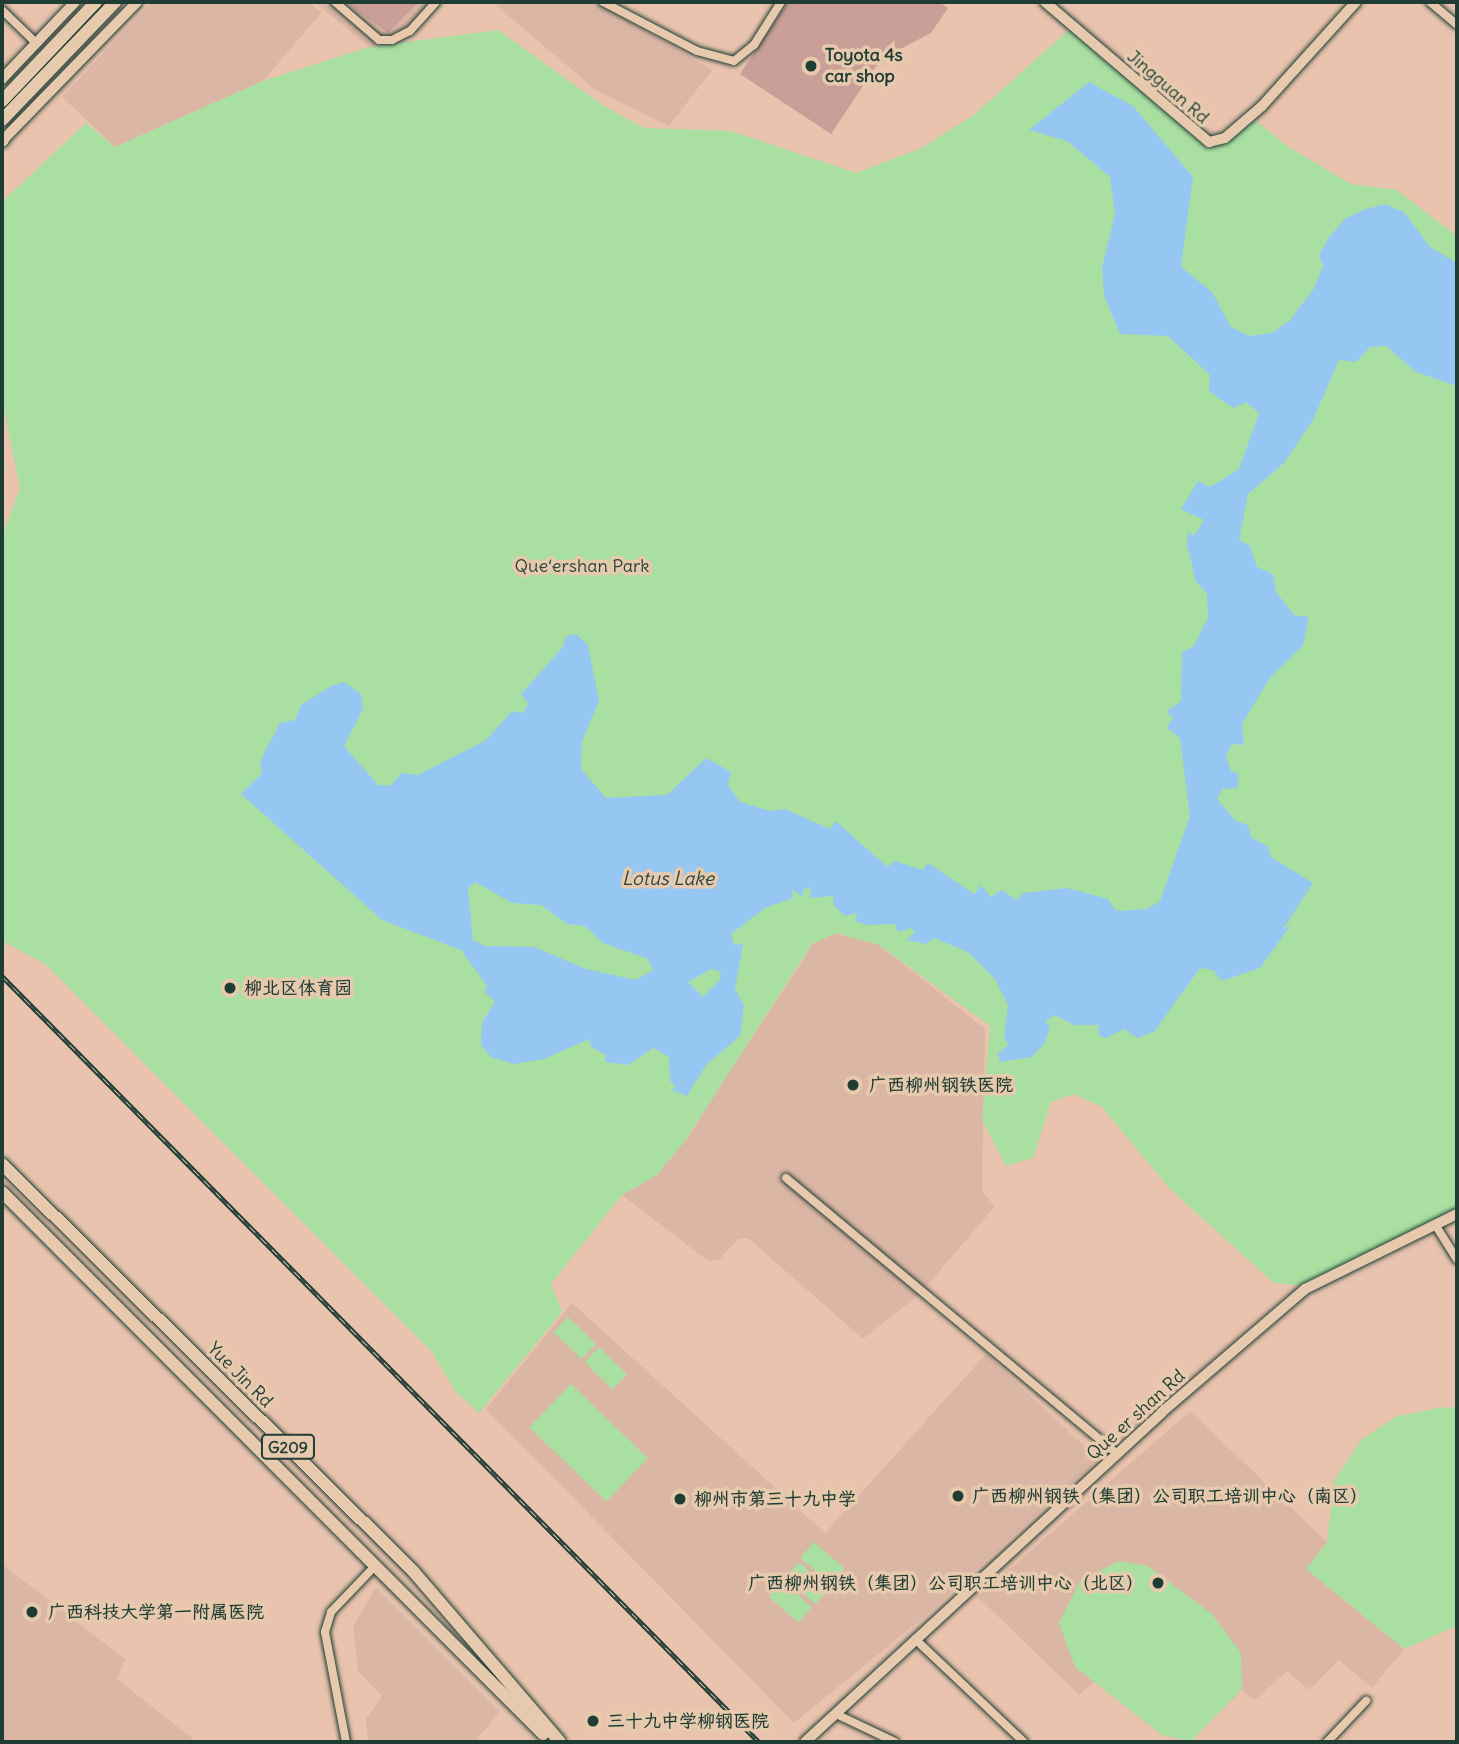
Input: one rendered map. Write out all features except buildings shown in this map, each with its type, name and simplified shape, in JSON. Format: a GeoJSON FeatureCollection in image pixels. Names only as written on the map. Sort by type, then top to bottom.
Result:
{"type":"FeatureCollection","features":[{"type":"Feature","properties":{"kind":"main road"},"geometry":{"type":"LineString","coordinates":[[2,79],[75,2]]}},
{"type":"Feature","properties":{"kind":"main road"},"geometry":{"type":"LineString","coordinates":[[2,101],[96,2]]}},
{"type":"Feature","properties":{"kind":"main road"},"geometry":{"type":"LineString","coordinates":[[2,120],[114,2]]}},
{"type":"Feature","properties":{"kind":"main road"},"geometry":{"type":"LineString","coordinates":[[2,141],[136,2]]}},
{"type":"Feature","properties":{"kind":"main road","name":"Yue Jin Rd"},"geometry":{"type":"LineString","coordinates":[[2,1164],[413,1571],[560,1742]]}},
{"type":"Feature","properties":{"kind":"main road","name":"G209"},"geometry":{"type":"LineString","coordinates":[[2,1192],[374,1567],[552,1742]]}},
{"type":"Feature","properties":{"kind":"street"},"geometry":{"type":"LineString","coordinates":[[335,2],[379,40],[410,31],[436,2]]}},
{"type":"Feature","properties":{"kind":"street"},"geometry":{"type":"LineString","coordinates":[[603,2],[697,51],[734,61],[754,45],[781,2]]}},
{"type":"Feature","properties":{"kind":"street","name":"Jingguan Rd"},"geometry":{"type":"LineString","coordinates":[[1045,2],[1209,142],[1224,138],[1262,106],[1356,2]]}},
{"type":"Feature","properties":{"kind":"street"},"geometry":{"type":"LineString","coordinates":[[1430,2],[1457,25]]}},
{"type":"Feature","properties":{"kind":"street"},"geometry":{"type":"LineString","coordinates":[[2,10],[36,43]]}},
{"type":"Feature","properties":{"kind":"street"},"geometry":{"type":"LineString","coordinates":[[786,1178],[1117,1454]]}},
{"type":"Feature","properties":{"kind":"street","name":"Que er shan Rd"},"geometry":{"type":"LineString","coordinates":[[806,1742],[1117,1454],[1304,1289],[1457,1214]]}},
{"type":"Feature","properties":{"kind":"street"},"geometry":{"type":"LineString","coordinates":[[1436,1226],[1457,1259]]}},
{"type":"Feature","properties":{"kind":"street"},"geometry":{"type":"LineString","coordinates":[[346,1742],[326,1632],[331,1612],[374,1567]]}},
{"type":"Feature","properties":{"kind":"street"},"geometry":{"type":"LineString","coordinates":[[915,1639],[1024,1742]]}},
{"type":"Feature","properties":{"kind":"street"},"geometry":{"type":"LineString","coordinates":[[1327,1742],[1366,1701]]}},
{"type":"Feature","properties":{"kind":"street"},"geometry":{"type":"LineString","coordinates":[[836,1714],[895,1742]]}},
{"type":"Feature","properties":{"kind":"shaded area"},"geometry":{"type":"Polygon","coordinates":[[[152,2],[308,2],[321,13],[263,81],[115,147],[62,97],[152,2]]]}},
{"type":"Feature","properties":{"kind":"shaded area"},"geometry":{"type":"Polygon","coordinates":[[[315,2],[442,2],[404,42],[369,47],[315,2]]]}},
{"type":"Feature","properties":{"kind":"shaded area"},"geometry":{"type":"Polygon","coordinates":[[[492,2],[597,2],[712,70],[669,126],[597,91],[492,2]]]}},
{"type":"Feature","properties":{"kind":"shaded area","name":"广西柳州钢铁医院"},"geometry":{"type":"Polygon","coordinates":[[[836,933],[879,945],[985,1029],[982,1192],[995,1206],[920,1294],[863,1339],[748,1238],[738,1239],[719,1260],[708,1261],[622,1195],[657,1175],[685,1141],[813,944],[836,933]]]}},
{"type":"Feature","properties":{"kind":"shaded area","name":"柳州市第三十九中学"},"geometry":{"type":"Polygon","coordinates":[[[572,1303],[825,1533],[986,1354],[1098,1459],[925,1616],[794,1723],[486,1409],[572,1303]]]}},
{"type":"Feature","properties":{"kind":"shaded area","name":"广西柳州钢铁（集团）公司职工培训中心（北区）"},"geometry":{"type":"Polygon","coordinates":[[[1190,1411],[1327,1542],[1306,1569],[1404,1649],[1372,1688],[1339,1660],[1309,1690],[1287,1671],[1255,1700],[1242,1690],[1191,1741],[1162,1735],[1094,1682],[1079,1695],[978,1597],[1190,1411]]]}},
{"type":"Feature","properties":{"kind":"shaded area","name":"广西科技大学第一附属医院"},"geometry":{"type":"Polygon","coordinates":[[[2,1564],[125,1659],[117,1679],[197,1742],[2,1742],[2,1564]]]}},
{"type":"Feature","properties":{"kind":"shaded area"},"geometry":{"type":"Polygon","coordinates":[[[376,1587],[500,1712],[474,1742],[368,1742],[366,1719],[382,1696],[358,1671],[353,1627],[376,1587]]]}},
{"type":"Feature","properties":{"kind":"green space","name":"Que‘ershan Park"},"geometry":{"type":"Polygon","coordinates":[[[1073,26],[1208,142],[1225,138],[1250,116],[1287,146],[1351,184],[1397,190],[1457,236],[1457,1210],[1305,1286],[1274,1283],[1170,1189],[1102,1107],[1074,1094],[1051,1102],[1033,1158],[1006,1166],[982,1120],[990,1026],[879,945],[836,933],[812,944],[685,1141],[657,1175],[622,1195],[551,1284],[562,1312],[479,1413],[455,1391],[432,1352],[44,963],[2,941],[2,536],[20,489],[2,399],[2,202],[86,123],[115,147],[263,81],[369,47],[498,30],[604,106],[644,128],[731,131],[856,173],[922,148],[975,114],[1073,26]]]}},
{"type":"Feature","properties":{"kind":"green space"},"geometry":{"type":"Polygon","coordinates":[[[568,1317],[596,1344],[581,1359],[553,1332],[568,1317]]]}},
{"type":"Feature","properties":{"kind":"green space"},"geometry":{"type":"Polygon","coordinates":[[[599,1347],[627,1374],[612,1389],[584,1362],[599,1347]]]}},
{"type":"Feature","properties":{"kind":"green space"},"geometry":{"type":"Polygon","coordinates":[[[571,1384],[648,1458],[606,1501],[529,1427],[571,1384]]]}},
{"type":"Feature","properties":{"kind":"green space"},"geometry":{"type":"Polygon","coordinates":[[[1444,1407],[1457,1408],[1457,1626],[1404,1649],[1306,1569],[1327,1542],[1334,1481],[1361,1440],[1397,1416],[1444,1407]]]}},
{"type":"Feature","properties":{"kind":"green space"},"geometry":{"type":"Polygon","coordinates":[[[814,1542],[844,1568],[830,1584],[800,1558],[814,1542]]]}},
{"type":"Feature","properties":{"kind":"green space"},"geometry":{"type":"Polygon","coordinates":[[[1119,1561],[1148,1566],[1212,1614],[1241,1653],[1242,1689],[1191,1741],[1162,1735],[1075,1667],[1059,1623],[1080,1581],[1119,1561]]]}},
{"type":"Feature","properties":{"kind":"green space"},"geometry":{"type":"Polygon","coordinates":[[[799,1562],[829,1588],[815,1604],[785,1578],[799,1562]]]}},
{"type":"Feature","properties":{"kind":"green space"},"geometry":{"type":"Polygon","coordinates":[[[782,1582],[812,1607],[799,1622],[769,1597],[782,1582]]]}},
{"type":"Feature","properties":{"kind":"water","name":"Lotus Lake"},"geometry":{"type":"Polygon","coordinates":[[[1089,82],[1133,106],[1193,177],[1181,267],[1212,292],[1231,327],[1249,336],[1272,333],[1289,321],[1313,290],[1323,266],[1319,255],[1329,237],[1346,218],[1363,210],[1385,204],[1404,212],[1430,247],[1457,263],[1457,386],[1416,372],[1386,346],[1370,347],[1356,362],[1339,360],[1313,420],[1285,462],[1248,494],[1239,540],[1250,546],[1257,567],[1273,574],[1276,592],[1294,615],[1309,617],[1303,645],[1270,678],[1242,724],[1244,745],[1232,744],[1226,756],[1231,771],[1239,774],[1237,788],[1223,789],[1217,799],[1236,821],[1248,825],[1251,837],[1268,847],[1271,857],[1313,883],[1283,929],[1291,925],[1260,968],[1222,981],[1213,970],[1200,968],[1154,1032],[1137,1038],[1124,1029],[1106,1038],[1099,1036],[1098,1025],[1074,1025],[1055,1015],[1045,1021],[1050,1026],[1044,1044],[1032,1057],[1000,1062],[998,1054],[1008,1045],[1004,1036],[1008,1005],[995,979],[968,952],[934,938],[926,944],[907,940],[915,932],[911,928],[898,932],[895,924],[866,925],[855,921],[857,913],[845,916],[834,906],[833,896],[810,898],[811,887],[803,890],[803,897],[792,889],[793,898],[765,908],[731,934],[734,945],[743,944],[735,989],[744,1005],[740,1036],[706,1065],[687,1096],[672,1090],[676,1086],[670,1081],[669,1057],[653,1048],[628,1065],[605,1062],[606,1055],[591,1047],[589,1039],[544,1059],[514,1064],[491,1057],[481,1045],[482,1023],[495,1001],[484,992],[487,986],[461,950],[382,920],[241,794],[262,773],[260,761],[280,723],[295,720],[301,705],[331,686],[344,682],[361,694],[363,709],[344,746],[378,785],[390,786],[402,773],[418,775],[486,740],[512,711],[524,713],[528,703],[521,694],[563,647],[565,637],[576,634],[588,645],[599,701],[582,741],[581,769],[606,798],[667,795],[706,758],[731,772],[728,785],[740,802],[770,811],[785,809],[830,829],[836,821],[887,867],[895,861],[923,870],[928,863],[974,894],[981,885],[991,897],[1002,890],[1016,900],[1024,893],[1067,888],[1108,899],[1116,911],[1147,909],[1160,901],[1190,816],[1180,738],[1167,728],[1173,718],[1166,712],[1181,701],[1182,652],[1193,647],[1208,618],[1207,593],[1196,582],[1187,545],[1188,531],[1194,536],[1204,520],[1181,509],[1198,481],[1210,487],[1239,469],[1259,413],[1246,402],[1234,408],[1218,398],[1209,390],[1210,375],[1168,336],[1120,334],[1104,296],[1102,267],[1115,214],[1110,177],[1067,141],[1029,130],[1089,82]],[[475,882],[468,888],[473,940],[485,946],[535,947],[586,969],[636,980],[653,970],[648,959],[603,943],[585,926],[567,924],[541,905],[512,903],[475,882]],[[711,969],[688,982],[703,997],[720,980],[721,972],[711,969]]]}},
{"type":"Feature","properties":{"kind":"railway"},"geometry":{"type":"LineString","coordinates":[[2,976],[759,1742]]}},
{"type":"Feature","properties":{"kind":"place","name":"Toyota 4s car shop"},"geometry":{"type":"Point","coordinates":[811,66]}},
{"type":"Feature","properties":{"kind":"place","name":"柳北区体育园"},"geometry":{"type":"Point","coordinates":[230,988]}},
{"type":"Feature","properties":{"kind":"place","name":"广西柳州钢铁医院"},"geometry":{"type":"Point","coordinates":[853,1085]}},
{"type":"Feature","properties":{"kind":"place","name":"广西柳州钢铁（集团）公司职工培训中心（南区）"},"geometry":{"type":"Point","coordinates":[958,1496]}},
{"type":"Feature","properties":{"kind":"place","name":"柳州市第三十九中学"},"geometry":{"type":"Point","coordinates":[680,1499]}},
{"type":"Feature","properties":{"kind":"place","name":"广西柳州钢铁（集团）公司职工培训中心（北区）"},"geometry":{"type":"Point","coordinates":[1158,1583]}},
{"type":"Feature","properties":{"kind":"place","name":"广西科技大学第一附属医院"},"geometry":{"type":"Point","coordinates":[32,1612]}},
{"type":"Feature","properties":{"kind":"place","name":"三十九中学柳钢医院"},"geometry":{"type":"Point","coordinates":[593,1721]}}]}
